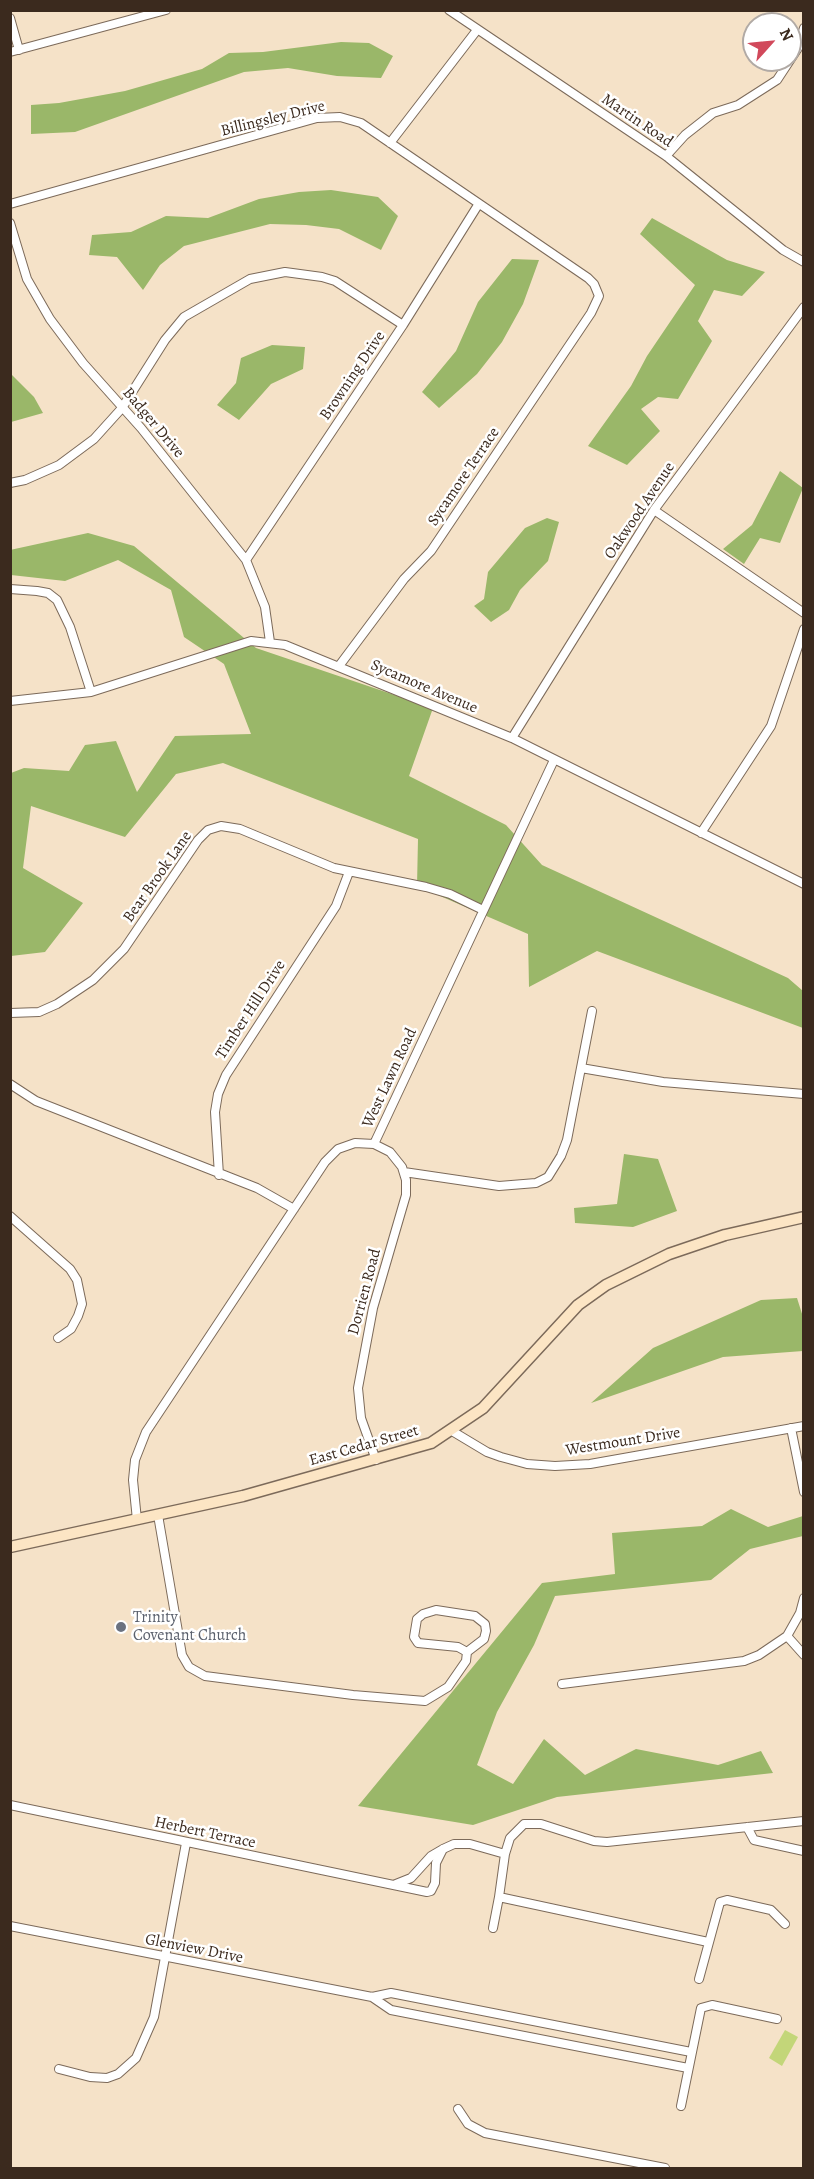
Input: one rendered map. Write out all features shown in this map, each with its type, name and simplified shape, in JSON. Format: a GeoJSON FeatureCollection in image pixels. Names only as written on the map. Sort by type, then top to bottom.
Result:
{"type":"FeatureCollection","features":[{"type":"Feature","properties":{"kind":"main road","name":"East Cedar Street"},"geometry":{"type":"LineString","coordinates":[[10,1547],[158,1515],[376,1460],[431,1443],[452,1431],[503,1389],[578,1305],[606,1285],[669,1254],[725,1234],[804,1217]]}},
{"type":"Feature","properties":{"kind":"street"},"geometry":{"type":"LineString","coordinates":[[10,18],[15,51],[166,10]]}},
{"type":"Feature","properties":{"kind":"street","name":"Martin Road"},"geometry":{"type":"LineString","coordinates":[[449,10],[666,156],[783,250],[804,262]]}},
{"type":"Feature","properties":{"kind":"street"},"geometry":{"type":"LineString","coordinates":[[666,156],[685,135],[713,113],[738,105],[777,80],[798,48],[804,28]]}},
{"type":"Feature","properties":{"kind":"street"},"geometry":{"type":"LineString","coordinates":[[390,142],[477,30]]}},
{"type":"Feature","properties":{"kind":"street","name":"Billingsley Drive"},"geometry":{"type":"LineString","coordinates":[[10,204],[317,118],[340,117],[361,123],[588,278],[599,296]]}},
{"type":"Feature","properties":{"kind":"street","name":"Browning Drive"},"geometry":{"type":"LineString","coordinates":[[246,560],[403,325],[478,205]]}},
{"type":"Feature","properties":{"kind":"street","name":"Badger Drive"},"geometry":{"type":"LineString","coordinates":[[10,223],[27,279],[50,319],[83,363],[246,560],[265,607],[270,642]]}},
{"type":"Feature","properties":{"kind":"street"},"geometry":{"type":"LineString","coordinates":[[10,483],[39,474],[77,453],[102,432],[122,408],[165,340],[184,317],[220,295],[263,275],[300,273],[335,281],[403,325]]}},
{"type":"Feature","properties":{"kind":"street","name":"Sycamore Terrace"},"geometry":{"type":"LineString","coordinates":[[339,666],[404,579],[431,551],[591,313],[599,296]]}},
{"type":"Feature","properties":{"kind":"street","name":"Oakwood Avenue"},"geometry":{"type":"LineString","coordinates":[[512,738],[654,510],[804,307]]}},
{"type":"Feature","properties":{"kind":"street"},"geometry":{"type":"LineString","coordinates":[[654,510],[804,613]]}},
{"type":"Feature","properties":{"kind":"street"},"geometry":{"type":"LineString","coordinates":[[10,589],[48,593],[57,600],[70,627],[91,692]]}},
{"type":"Feature","properties":{"kind":"street"},"geometry":{"type":"LineString","coordinates":[[701,833],[771,726],[804,629]]}},
{"type":"Feature","properties":{"kind":"street","name":"Sycamore Avenue"},"geometry":{"type":"LineString","coordinates":[[10,701],[91,692],[251,641],[285,645],[512,738],[804,884]]}},
{"type":"Feature","properties":{"kind":"street","name":"West Lawn Road"},"geometry":{"type":"LineString","coordinates":[[137,1520],[133,1480],[138,1448],[331,1155],[346,1145],[374,1144],[554,760]]}},
{"type":"Feature","properties":{"kind":"street","name":"Bear Brook Lane"},"geometry":{"type":"LineString","coordinates":[[10,1013],[39,1012],[57,1004],[102,973],[124,949],[198,840],[214,827],[228,826],[240,829],[305,858],[349,872],[450,894],[483,910]]}},
{"type":"Feature","properties":{"kind":"street","name":"Timber Hill Drive"},"geometry":{"type":"LineString","coordinates":[[219,1175],[215,1112],[222,1084],[241,1049],[336,906],[349,872]]}},
{"type":"Feature","properties":{"kind":"street"},"geometry":{"type":"LineString","coordinates":[[374,1144],[390,1152],[404,1172],[499,1186],[536,1183],[548,1177],[561,1156],[567,1140],[592,1011]]}},
{"type":"Feature","properties":{"kind":"street"},"geometry":{"type":"LineString","coordinates":[[581,1068],[663,1082],[804,1094]]}},
{"type":"Feature","properties":{"kind":"street"},"geometry":{"type":"LineString","coordinates":[[10,1084],[36,1101],[219,1175],[257,1188],[294,1209]]}},
{"type":"Feature","properties":{"kind":"street","name":"Dorrien Road"},"geometry":{"type":"LineString","coordinates":[[376,1460],[361,1418],[358,1388],[373,1308],[406,1195],[404,1172]]}},
{"type":"Feature","properties":{"kind":"street"},"geometry":{"type":"LineString","coordinates":[[10,1216],[70,1269],[77,1280],[82,1304],[70,1329],[58,1338]]}},
{"type":"Feature","properties":{"kind":"street","name":"Westmount Drive"},"geometry":{"type":"LineString","coordinates":[[452,1431],[486,1452],[527,1464],[555,1466],[590,1464],[804,1426]]}},
{"type":"Feature","properties":{"kind":"street"},"geometry":{"type":"LineString","coordinates":[[791,1428],[804,1492]]}},
{"type":"Feature","properties":{"kind":"street"},"geometry":{"type":"LineString","coordinates":[[158,1515],[182,1655],[189,1667],[205,1676],[353,1695],[425,1701],[448,1687],[466,1661],[467,1652],[484,1639],[486,1630],[481,1619],[475,1616],[436,1610],[423,1614],[417,1619],[414,1637],[418,1643],[458,1647],[467,1652]]}},
{"type":"Feature","properties":{"kind":"street"},"geometry":{"type":"LineString","coordinates":[[562,1684],[744,1661],[759,1655],[787,1636],[800,1613],[804,1598]]}},
{"type":"Feature","properties":{"kind":"street"},"geometry":{"type":"LineString","coordinates":[[787,1636],[804,1655]]}},
{"type":"Feature","properties":{"kind":"street","name":"Herbert Terrace"},"geometry":{"type":"LineString","coordinates":[[10,1805],[186,1843],[431,1891],[435,1884],[437,1859],[443,1849]]}},
{"type":"Feature","properties":{"kind":"street"},"geometry":{"type":"LineString","coordinates":[[493,1928],[505,1854],[510,1838],[524,1824],[541,1824],[594,1841],[607,1842],[804,1821]]}},
{"type":"Feature","properties":{"kind":"street"},"geometry":{"type":"LineString","coordinates":[[747,1827],[754,1840],[804,1851]]}},
{"type":"Feature","properties":{"kind":"street"},"geometry":{"type":"LineString","coordinates":[[59,2069],[90,2077],[106,2078],[118,2074],[136,2058],[154,2017],[186,1843]]}},
{"type":"Feature","properties":{"kind":"street"},"geometry":{"type":"LineString","coordinates":[[395,1885],[411,1878],[429,1859],[454,1844],[470,1844],[505,1854]]}},
{"type":"Feature","properties":{"kind":"street"},"geometry":{"type":"LineString","coordinates":[[498,1897],[708,1942]]}},
{"type":"Feature","properties":{"kind":"street"},"geometry":{"type":"LineString","coordinates":[[699,1979],[717,1906],[723,1901],[771,1910],[785,1924]]}},
{"type":"Feature","properties":{"kind":"street","name":"Glenview Drive"},"geometry":{"type":"LineString","coordinates":[[10,1926],[372,1997],[391,1993],[690,2052]]}},
{"type":"Feature","properties":{"kind":"street","name":"Glenview Drive"},"geometry":{"type":"LineString","coordinates":[[372,1997],[391,2010],[688,2068]]}},
{"type":"Feature","properties":{"kind":"street"},"geometry":{"type":"LineString","coordinates":[[681,2106],[699,2011],[704,2006],[712,2005],[777,2019]]}},
{"type":"Feature","properties":{"kind":"street"},"geometry":{"type":"LineString","coordinates":[[458,2109],[468,2124],[485,2133],[665,2169]]}},
{"type":"Feature","properties":{"kind":"green space"},"geometry":{"type":"Polygon","coordinates":[[[341,42],[369,43],[393,56],[381,78],[337,76],[288,68],[244,72],[75,132],[31,134],[31,105],[59,103],[125,91],[202,69],[229,53],[263,52],[341,42]]]}},
{"type":"Feature","properties":{"kind":"green space"},"geometry":{"type":"Polygon","coordinates":[[[331,190],[378,197],[398,216],[381,250],[339,229],[270,224],[184,246],[160,265],[143,290],[117,257],[89,255],[92,235],[131,232],[166,216],[208,218],[259,199],[299,192],[331,190]]]}},
{"type":"Feature","properties":{"kind":"green space"},"geometry":{"type":"Polygon","coordinates":[[[652,218],[727,260],[765,272],[742,296],[714,290],[698,321],[712,341],[678,399],[658,397],[641,409],[660,431],[627,465],[588,446],[631,386],[647,356],[695,285],[640,234],[652,218]]]}},
{"type":"Feature","properties":{"kind":"green space"},"geometry":{"type":"Polygon","coordinates":[[[512,259],[539,260],[523,304],[502,342],[477,374],[439,408],[422,392],[456,351],[478,302],[512,259]]]}},
{"type":"Feature","properties":{"kind":"green space"},"geometry":{"type":"Polygon","coordinates":[[[272,345],[305,347],[303,369],[271,384],[239,420],[217,405],[236,383],[241,358],[272,345]]]}},
{"type":"Feature","properties":{"kind":"green space"},"geometry":{"type":"Polygon","coordinates":[[[10,373],[34,397],[43,413],[11,422],[10,373]]]}},
{"type":"Feature","properties":{"kind":"green space"},"geometry":{"type":"Polygon","coordinates":[[[780,471],[803,488],[780,543],[760,538],[744,564],[723,549],[752,525],[780,471]]]}},
{"type":"Feature","properties":{"kind":"green space"},"geometry":{"type":"Polygon","coordinates":[[[547,518],[559,522],[548,561],[520,590],[509,610],[491,622],[474,606],[484,599],[488,572],[525,528],[547,518]]]}},
{"type":"Feature","properties":{"kind":"green space"},"geometry":{"type":"Polygon","coordinates":[[[88,533],[134,546],[256,648],[433,708],[409,776],[506,825],[542,865],[788,978],[803,991],[803,1028],[597,951],[529,987],[528,934],[417,886],[418,839],[223,763],[176,774],[125,837],[31,806],[23,868],[83,903],[45,952],[11,956],[11,773],[24,768],[69,771],[85,745],[116,741],[137,792],[175,736],[251,734],[224,664],[184,637],[171,590],[118,560],[65,581],[11,575],[10,550],[88,533]]]}},
{"type":"Feature","properties":{"kind":"green space"},"geometry":{"type":"Polygon","coordinates":[[[624,1154],[658,1159],[677,1211],[633,1227],[575,1223],[574,1208],[617,1204],[624,1154]]]}},
{"type":"Feature","properties":{"kind":"green space"},"geometry":{"type":"Polygon","coordinates":[[[797,1298],[803,1317],[803,1351],[723,1357],[591,1403],[653,1348],[761,1300],[797,1298]]]}},
{"type":"Feature","properties":{"kind":"green space"},"geometry":{"type":"Polygon","coordinates":[[[731,1509],[768,1527],[803,1516],[803,1536],[750,1549],[711,1580],[555,1596],[534,1645],[497,1712],[477,1765],[513,1784],[544,1739],[585,1775],[636,1749],[718,1765],[761,1751],[773,1773],[557,1797],[473,1825],[358,1806],[542,1583],[615,1574],[612,1533],[702,1526],[731,1509]]]}},
{"type":"Feature","properties":{"kind":"green space"},"geometry":{"type":"Polygon","coordinates":[[[785,2030],[798,2037],[782,2066],[769,2058],[785,2030]]]}},
{"type":"Feature","properties":{"kind":"place","name":"Trinity Covenant Church"},"geometry":{"type":"Point","coordinates":[121,1627]}}]}
